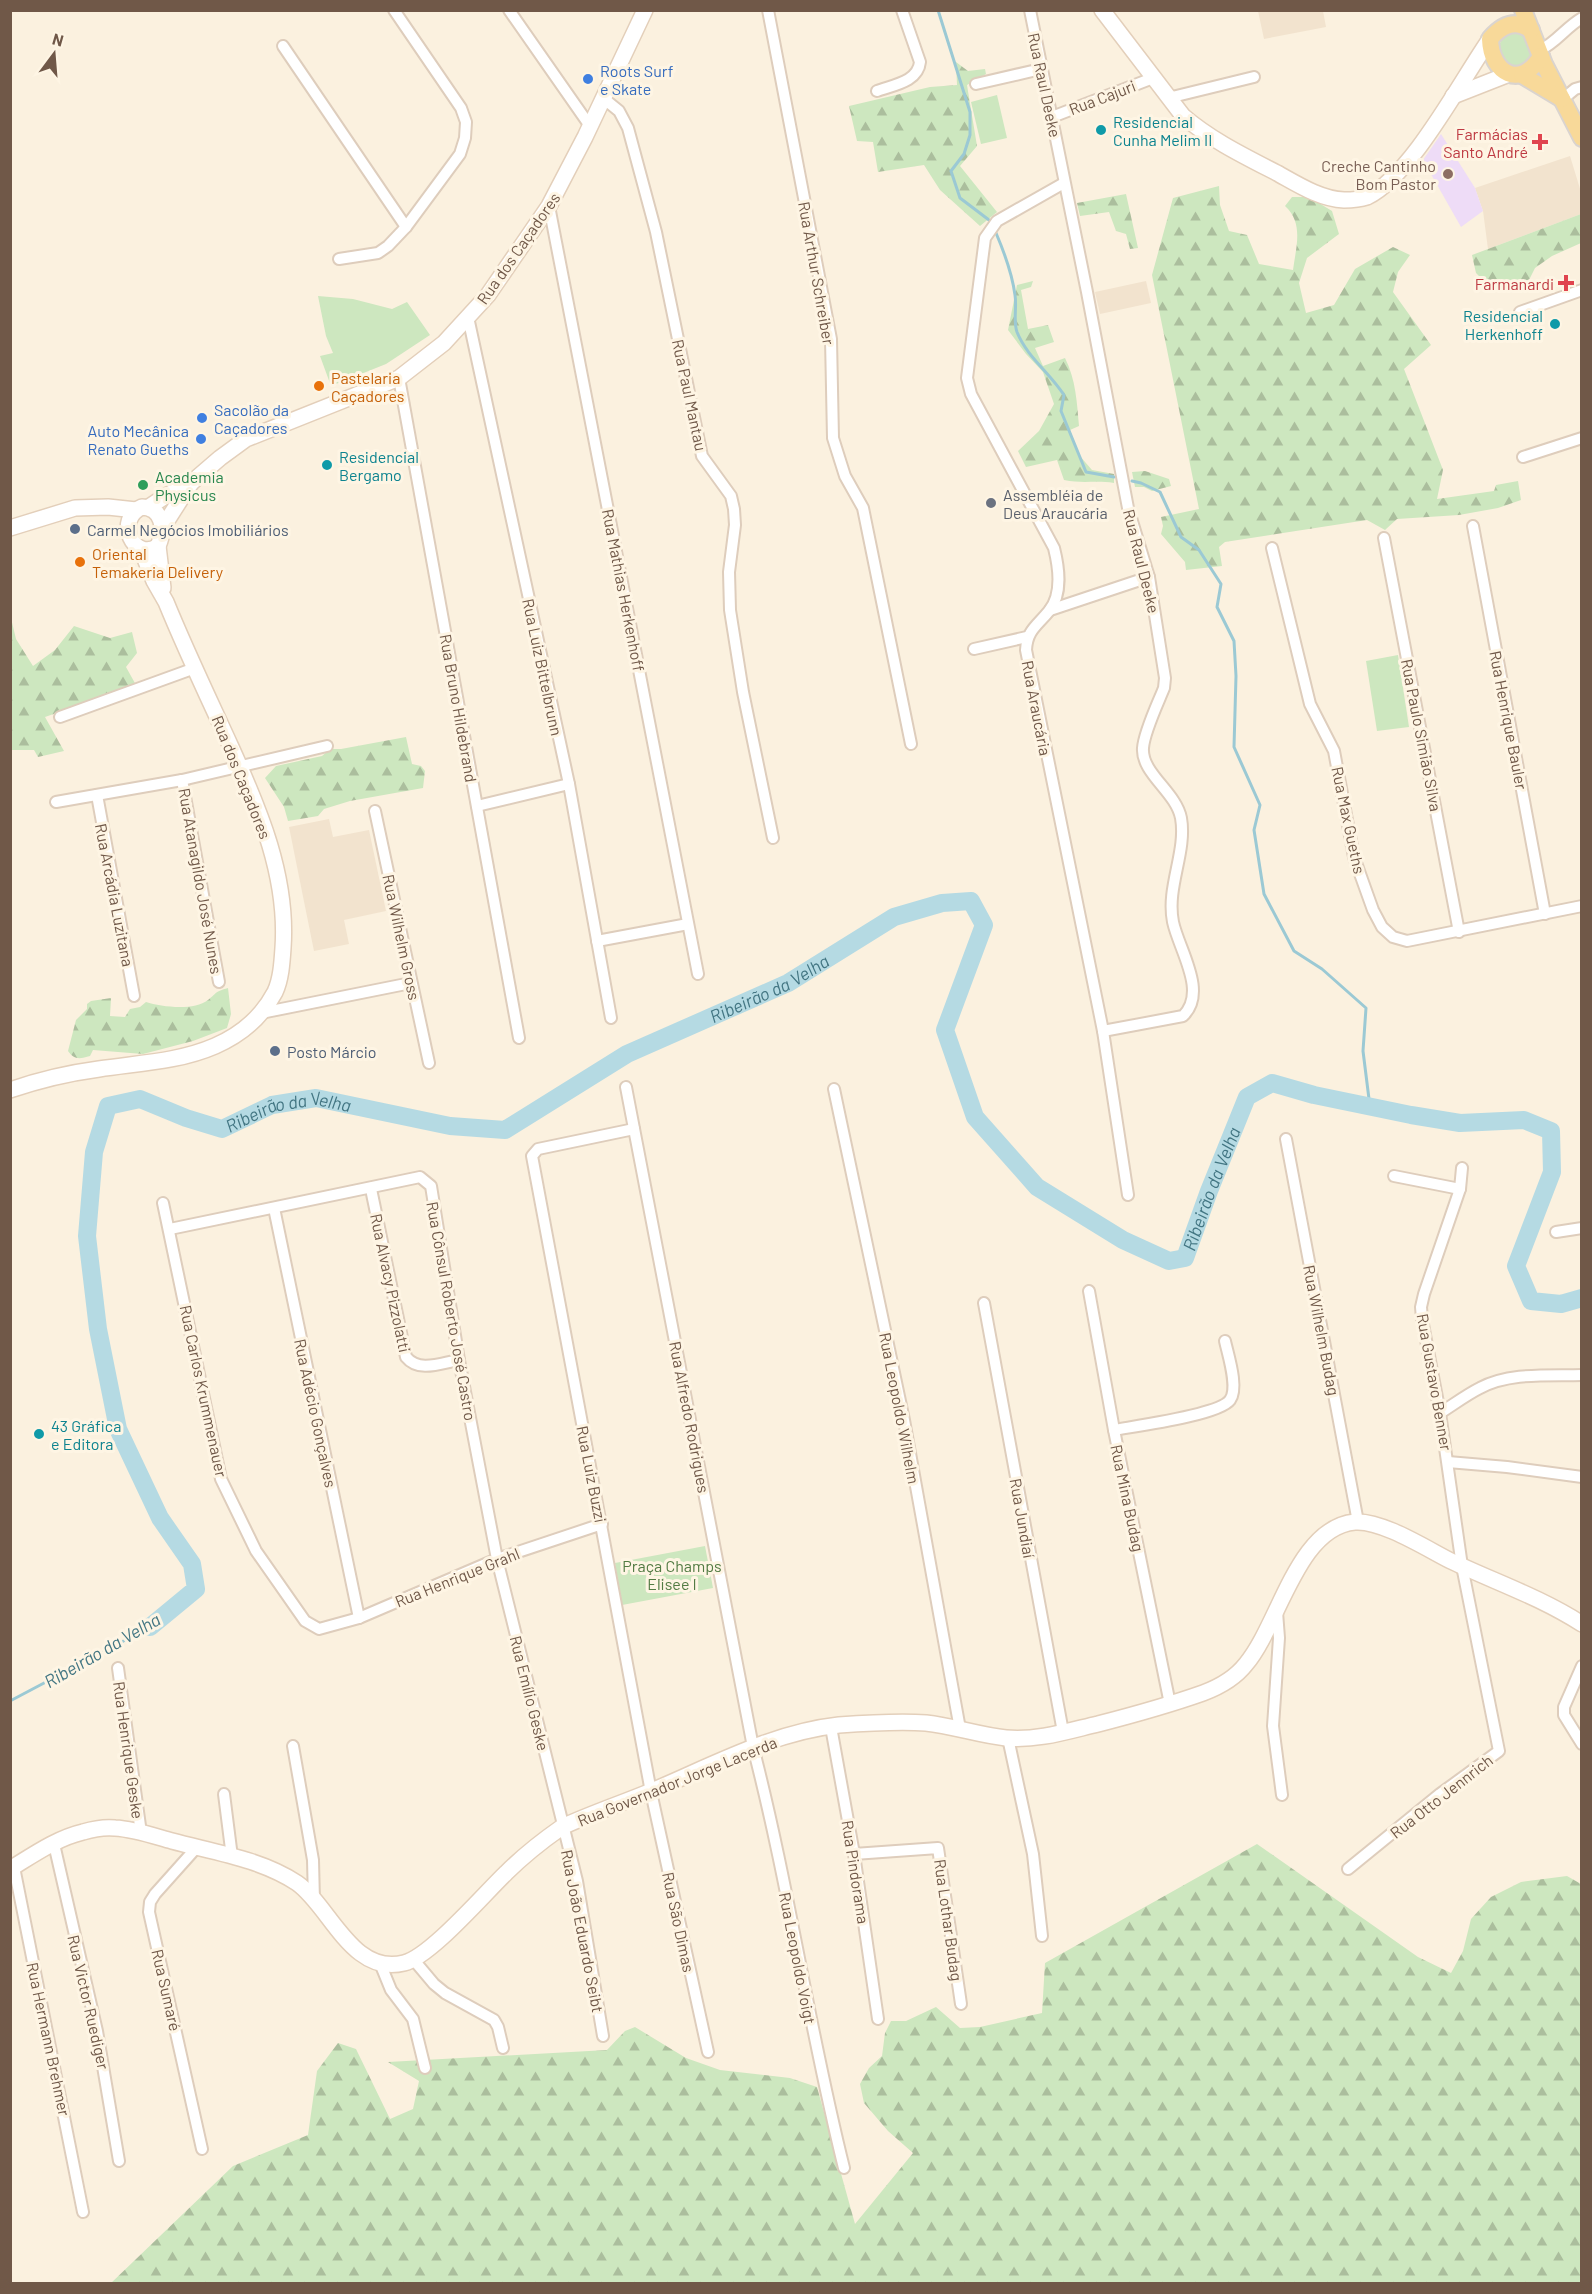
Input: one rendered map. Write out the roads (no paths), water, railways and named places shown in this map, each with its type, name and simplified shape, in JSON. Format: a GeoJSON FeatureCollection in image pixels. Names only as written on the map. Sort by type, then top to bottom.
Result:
{"type":"FeatureCollection","features":[{"type":"Feature","properties":{"kind":"main road","name":"Rua dos Caçadores"},"geometry":{"type":"LineString","coordinates":[[142,509],[190,483],[246,439],[399,378],[437,349],[493,287],[549,206],[645,10]]}},
{"type":"Feature","properties":{"kind":"main road"},"geometry":{"type":"LineString","coordinates":[[1102,10],[1183,116],[1219,143],[1318,194],[1343,200],[1365,198],[1394,177],[1414,153],[1494,34],[1504,10]]}},
{"type":"Feature","properties":{"kind":"main road"},"geometry":{"type":"LineString","coordinates":[[1523,10],[1540,53],[1581,138]]}},
{"type":"Feature","properties":{"kind":"main road"},"geometry":{"type":"LineString","coordinates":[[1494,34],[1510,24],[1517,24],[1531,30]]}},
{"type":"Feature","properties":{"kind":"main road"},"geometry":{"type":"LineString","coordinates":[[1494,34],[1492,56],[1500,69],[1516,74],[1563,99]]}},
{"type":"Feature","properties":{"kind":"main road"},"geometry":{"type":"LineString","coordinates":[[1453,96],[1532,68],[1540,53]]}},
{"type":"Feature","properties":{"kind":"main road","name":"Rua dos Caçadores"},"geometry":{"type":"LineString","coordinates":[[163,526],[190,483]]}},
{"type":"Feature","properties":{"kind":"main road"},"geometry":{"type":"LineString","coordinates":[[10,528],[65,510],[92,507],[142,509],[159,514],[163,526],[158,546],[150,550],[141,549],[133,540],[128,525],[92,507]]}},
{"type":"Feature","properties":{"kind":"main road"},"geometry":{"type":"LineString","coordinates":[[128,525],[142,509]]}},
{"type":"Feature","properties":{"kind":"main road","name":"Rua dos Caçadores"},"geometry":{"type":"LineString","coordinates":[[158,546],[166,602]]}},
{"type":"Feature","properties":{"kind":"main road","name":"Rua dos Caçadores"},"geometry":{"type":"LineString","coordinates":[[10,1090],[74,1073],[194,1054],[234,1036],[261,1012],[276,991],[281,975],[283,913],[277,869],[264,823],[141,549]]}},
{"type":"Feature","properties":{"kind":"main road"},"geometry":{"type":"LineString","coordinates":[[1358,1522],[1409,1539],[1462,1566],[1539,1599],[1581,1624]]}},
{"type":"Feature","properties":{"kind":"main road","name":"Rua Governador Jorge Lacerda"},"geometry":{"type":"LineString","coordinates":[[380,1963],[391,1965],[405,1963],[427,1950],[541,1841],[562,1827],[651,1792],[753,1747],[831,1727],[925,1723],[1008,1738],[1038,1737],[1170,1704],[1208,1691],[1244,1667],[1256,1652],[1312,1547],[1325,1533],[1342,1524],[1358,1522]]}},
{"type":"Feature","properties":{"kind":"main road"},"geometry":{"type":"LineString","coordinates":[[12,1868],[70,1836],[114,1827],[197,1847],[282,1875],[298,1884],[345,1941],[363,1955],[380,1963]]}},
{"type":"Feature","properties":{"kind":"street"},"geometry":{"type":"LineString","coordinates":[[339,259],[378,253],[388,246],[406,227],[460,154],[465,138],[466,123],[461,108],[394,10]]}},
{"type":"Feature","properties":{"kind":"street"},"geometry":{"type":"LineString","coordinates":[[509,10],[590,126]]}},
{"type":"Feature","properties":{"kind":"street","name":"Rua Arthur Schreiber"},"geometry":{"type":"LineString","coordinates":[[768,10],[831,339],[833,438],[845,476],[863,508],[911,744]]}},
{"type":"Feature","properties":{"kind":"street"},"geometry":{"type":"LineString","coordinates":[[877,90],[910,79],[919,69],[920,62],[902,10]]}},
{"type":"Feature","properties":{"kind":"street","name":"Rua Raul Deeke"},"geometry":{"type":"LineString","coordinates":[[1030,10],[1088,292],[1128,508],[1149,577],[1165,678],[1164,688],[1142,747],[1143,757],[1148,768],[1171,794],[1181,819],[1182,832],[1171,903],[1173,922],[1193,984],[1190,1010],[1183,1016],[1103,1031]]}},
{"type":"Feature","properties":{"kind":"street"},"geometry":{"type":"LineString","coordinates":[[1540,53],[1581,18]]}},
{"type":"Feature","properties":{"kind":"street"},"geometry":{"type":"LineString","coordinates":[[283,46],[406,227]]}},
{"type":"Feature","properties":{"kind":"street"},"geometry":{"type":"LineString","coordinates":[[976,84],[1041,69]]}},
{"type":"Feature","properties":{"kind":"street","name":"Rua Cajuri"},"geometry":{"type":"LineString","coordinates":[[1052,117],[1153,78]]}},
{"type":"Feature","properties":{"kind":"street"},"geometry":{"type":"LineString","coordinates":[[1168,98],[1254,78]]}},
{"type":"Feature","properties":{"kind":"street"},"geometry":{"type":"LineString","coordinates":[[1563,99],[1581,87]]}},
{"type":"Feature","properties":{"kind":"street","name":"Rua Paul Mantau"},"geometry":{"type":"LineString","coordinates":[[603,98],[619,111],[628,128],[656,232],[702,456],[731,496],[734,509],[735,525],[729,572],[730,610],[743,692],[772,838]]}},
{"type":"Feature","properties":{"kind":"street","name":"Rua Araucária"},"geometry":{"type":"LineString","coordinates":[[1064,183],[997,221],[985,238],[967,378],[971,394],[1054,548],[1059,566],[1058,588],[1050,610],[1027,637],[1028,666],[1103,1031],[1128,1195]]}},
{"type":"Feature","properties":{"kind":"street","name":"Rua Mathias Herkenhoff"},"geometry":{"type":"LineString","coordinates":[[549,206],[698,974]]}},
{"type":"Feature","properties":{"kind":"street"},"geometry":{"type":"LineString","coordinates":[[1520,312],[1581,290]]}},
{"type":"Feature","properties":{"kind":"street","name":"Rua Luiz Bittelbrunn"},"geometry":{"type":"LineString","coordinates":[[468,317],[569,784],[611,1018]]}},
{"type":"Feature","properties":{"kind":"street","name":"Rua Bruno Hildebrand"},"geometry":{"type":"LineString","coordinates":[[399,378],[519,1038]]}},
{"type":"Feature","properties":{"kind":"street"},"geometry":{"type":"LineString","coordinates":[[1523,457],[1581,438]]}},
{"type":"Feature","properties":{"kind":"street","name":"Rua Henrique Bauler"},"geometry":{"type":"LineString","coordinates":[[1473,526],[1545,914]]}},
{"type":"Feature","properties":{"kind":"street","name":"Rua Paulo Simião Silva"},"geometry":{"type":"LineString","coordinates":[[1384,538],[1459,932]]}},
{"type":"Feature","properties":{"kind":"street","name":"Rua Max Gueths"},"geometry":{"type":"LineString","coordinates":[[1272,548],[1310,705],[1334,751],[1354,857],[1373,910],[1382,927],[1393,937],[1407,941],[1581,906]]}},
{"type":"Feature","properties":{"kind":"street"},"geometry":{"type":"LineString","coordinates":[[1050,610],[1149,577]]}},
{"type":"Feature","properties":{"kind":"street"},"geometry":{"type":"LineString","coordinates":[[974,649],[1027,637]]}},
{"type":"Feature","properties":{"kind":"street"},"geometry":{"type":"LineString","coordinates":[[60,717],[195,668]]}},
{"type":"Feature","properties":{"kind":"street"},"geometry":{"type":"LineString","coordinates":[[56,802],[182,780],[327,746]]}},
{"type":"Feature","properties":{"kind":"street","name":"Rua Atanagildo José Nunes"},"geometry":{"type":"LineString","coordinates":[[182,780],[219,982]]}},
{"type":"Feature","properties":{"kind":"street"},"geometry":{"type":"LineString","coordinates":[[477,806],[569,784]]}},
{"type":"Feature","properties":{"kind":"street","name":"Rua Arcádia Luzitana"},"geometry":{"type":"LineString","coordinates":[[97,795],[134,996]]}},
{"type":"Feature","properties":{"kind":"street","name":"Rua Wilhelm Gross"},"geometry":{"type":"LineString","coordinates":[[375,811],[429,1063]]}},
{"type":"Feature","properties":{"kind":"street"},"geometry":{"type":"LineString","coordinates":[[597,941],[688,924]]}},
{"type":"Feature","properties":{"kind":"street"},"geometry":{"type":"LineString","coordinates":[[261,1012],[411,983]]}},
{"type":"Feature","properties":{"kind":"street","name":"Rua Alfredo Rodrigues"},"geometry":{"type":"LineString","coordinates":[[627,1087],[753,1747]]}},
{"type":"Feature","properties":{"kind":"street","name":"Rua Leopoldo Wilhelm"},"geometry":{"type":"LineString","coordinates":[[834,1089],[904,1420],[960,1729]]}},
{"type":"Feature","properties":{"kind":"street","name":"Rua Luiz Buzzi"},"geometry":{"type":"LineString","coordinates":[[634,1129],[538,1149],[532,1156],[651,1792]]}},
{"type":"Feature","properties":{"kind":"street","name":"Rua Wilhelm Budag"},"geometry":{"type":"LineString","coordinates":[[1286,1139],[1358,1522]]}},
{"type":"Feature","properties":{"kind":"street","name":"Rua Gustavo Benner"},"geometry":{"type":"LineString","coordinates":[[1462,1168],[1460,1188],[1421,1307],[1448,1462],[1462,1566]]}},
{"type":"Feature","properties":{"kind":"street"},"geometry":{"type":"LineString","coordinates":[[1394,1176],[1460,1188]]}},
{"type":"Feature","properties":{"kind":"street","name":"Rua Cônsul Roberto José Castro"},"geometry":{"type":"LineString","coordinates":[[170,1228],[371,1189],[420,1177],[431,1186],[459,1360],[497,1559]]}},
{"type":"Feature","properties":{"kind":"street","name":"Rua Alvacy Pizzolatti"},"geometry":{"type":"LineString","coordinates":[[371,1189],[406,1357],[412,1364],[422,1367],[459,1360]]}},
{"type":"Feature","properties":{"kind":"street","name":"Rua Carlos Krummenauer"},"geometry":{"type":"LineString","coordinates":[[164,1203],[221,1479],[256,1551],[305,1621],[312,1627]]}},
{"type":"Feature","properties":{"kind":"street","name":"Rua Adécio Gonçalves"},"geometry":{"type":"LineString","coordinates":[[274,1208],[359,1618]]}},
{"type":"Feature","properties":{"kind":"street"},"geometry":{"type":"LineString","coordinates":[[1556,1232],[1581,1228]]}},
{"type":"Feature","properties":{"kind":"street","name":"Rua Mina Budag"},"geometry":{"type":"LineString","coordinates":[[1089,1291],[1114,1430],[1170,1704]]}},
{"type":"Feature","properties":{"kind":"street","name":"Rua Jundiaí"},"geometry":{"type":"LineString","coordinates":[[984,1303],[1063,1732]]}},
{"type":"Feature","properties":{"kind":"street"},"geometry":{"type":"LineString","coordinates":[[1114,1430],[1203,1413],[1221,1407],[1230,1400],[1234,1388],[1225,1341]]}},
{"type":"Feature","properties":{"kind":"street"},"geometry":{"type":"LineString","coordinates":[[1440,1413],[1481,1387],[1498,1381],[1530,1376],[1581,1376]]}},
{"type":"Feature","properties":{"kind":"street"},"geometry":{"type":"LineString","coordinates":[[1448,1462],[1581,1477]]}},
{"type":"Feature","properties":{"kind":"street","name":"Rua Henrique Grahl"},"geometry":{"type":"LineString","coordinates":[[312,1627],[319,1629],[359,1618],[497,1559],[602,1524]]}},
{"type":"Feature","properties":{"kind":"street","name":"Rua Emílio Geske"},"geometry":{"type":"LineString","coordinates":[[497,1559],[562,1827]]}},
{"type":"Feature","properties":{"kind":"street","name":"Rua Otto Jennrich"},"geometry":{"type":"LineString","coordinates":[[1348,1869],[1440,1794],[1499,1750],[1462,1566]]}},
{"type":"Feature","properties":{"kind":"street"},"geometry":{"type":"LineString","coordinates":[[1277,1612],[1279,1638],[1273,1726],[1282,1795]]}},
{"type":"Feature","properties":{"kind":"street"},"geometry":{"type":"LineString","coordinates":[[1581,1665],[1564,1707],[1564,1715],[1581,1744]]}},
{"type":"Feature","properties":{"kind":"street","name":"Rua Henrique Geske"},"geometry":{"type":"LineString","coordinates":[[118,1668],[141,1833]]}},
{"type":"Feature","properties":{"kind":"street","name":"Rua Pindorama"},"geometry":{"type":"LineString","coordinates":[[831,1727],[855,1854],[878,2019]]}},
{"type":"Feature","properties":{"kind":"street"},"geometry":{"type":"LineString","coordinates":[[1008,1738],[1033,1854],[1042,1936]]}},
{"type":"Feature","properties":{"kind":"street"},"geometry":{"type":"LineString","coordinates":[[292,1746],[313,1860],[314,1901]]}},
{"type":"Feature","properties":{"kind":"street","name":"Rua Leopoldo Voigt"},"geometry":{"type":"LineString","coordinates":[[753,1747],[771,1816],[816,2054],[844,2168]]}},
{"type":"Feature","properties":{"kind":"street","name":"Rua São Dimas"},"geometry":{"type":"LineString","coordinates":[[651,1792],[708,2052]]}},
{"type":"Feature","properties":{"kind":"street"},"geometry":{"type":"LineString","coordinates":[[224,1794],[232,1857]]}},
{"type":"Feature","properties":{"kind":"street","name":"Rua João Eduardo Seibt"},"geometry":{"type":"LineString","coordinates":[[562,1827],[577,1881],[603,2036]]}},
{"type":"Feature","properties":{"kind":"street","name":"Rua Victor Ruediger"},"geometry":{"type":"LineString","coordinates":[[54,1844],[97,2031],[120,2161]]}},
{"type":"Feature","properties":{"kind":"street","name":"Rua Sumaré"},"geometry":{"type":"LineString","coordinates":[[197,1847],[154,1894],[149,1912],[202,2149]]}},
{"type":"Feature","properties":{"kind":"street","name":"Rua Lothar Budag"},"geometry":{"type":"LineString","coordinates":[[855,1854],[938,1848],[961,2004]]}},
{"type":"Feature","properties":{"kind":"street","name":"Rua Hermann Brehmer"},"geometry":{"type":"LineString","coordinates":[[12,1868],[83,2212]]}},
{"type":"Feature","properties":{"kind":"street"},"geometry":{"type":"LineString","coordinates":[[413,1959],[434,1984],[494,2020],[503,2048]]}},
{"type":"Feature","properties":{"kind":"street"},"geometry":{"type":"LineString","coordinates":[[380,1963],[390,1989],[413,2019],[424,2068]]}},
{"type":"Feature","properties":{"kind":"waterway"},"geometry":{"type":"LineString","coordinates":[[938,10],[970,112],[970,135],[964,154],[951,171],[960,198],[989,220]]}},
{"type":"Feature","properties":{"kind":"waterway"},"geometry":{"type":"LineString","coordinates":[[996,233],[1012,279],[1016,328],[1021,341],[1064,395],[1061,411],[1086,472],[1114,477]]}},
{"type":"Feature","properties":{"kind":"waterway"},"geometry":{"type":"LineString","coordinates":[[1132,481],[1160,492],[1181,537],[1199,550],[1221,584],[1217,607],[1234,641],[1236,676],[1234,747],[1260,805],[1254,830],[1264,894],[1294,951],[1322,969],[1366,1008],[1363,1051],[1370,1107]]}},
{"type":"Feature","properties":{"kind":"waterway","name":"Ribeirão da Velha"},"geometry":{"type":"LineString","coordinates":[[150,1627],[196,1589],[192,1564],[160,1518],[118,1429],[98,1329],[87,1236],[94,1152],[108,1106],[140,1099],[186,1118],[222,1129],[272,1105],[316,1098],[450,1126],[505,1130],[627,1054],[788,983],[894,917],[942,903],[971,901],[984,925],[945,1030],[975,1117],[1037,1187],[1123,1240],[1169,1261],[1185,1258],[1247,1097],[1272,1083],[1314,1095],[1460,1123],[1524,1120],[1551,1131],[1552,1172],[1516,1266],[1531,1301],[1561,1304],[1582,1298]]}},
{"type":"Feature","properties":{"kind":"waterway","name":"Ribeirão da Velha"},"geometry":{"type":"LineString","coordinates":[[10,1701],[150,1627]]}},
{"type":"Feature","properties":{"kind":"place","name":"Roots Surf e Skate"},"geometry":{"type":"Point","coordinates":[588,79]}},
{"type":"Feature","properties":{"kind":"place","name":"Residencial Cunha Melim II"},"geometry":{"type":"Point","coordinates":[1101,130]}},
{"type":"Feature","properties":{"kind":"place","name":"Farmácias Santo André"},"geometry":{"type":"Point","coordinates":[1540,142]}},
{"type":"Feature","properties":{"kind":"place","name":"Creche Cantinho Bom Pastor"},"geometry":{"type":"Point","coordinates":[1448,174]}},
{"type":"Feature","properties":{"kind":"place","name":"Farmanardi"},"geometry":{"type":"Point","coordinates":[1566,283]}},
{"type":"Feature","properties":{"kind":"place","name":"Residencial Herkenhoff"},"geometry":{"type":"Point","coordinates":[1555,324]}},
{"type":"Feature","properties":{"kind":"place","name":"Pastelaria Caçadores"},"geometry":{"type":"Point","coordinates":[319,386]}},
{"type":"Feature","properties":{"kind":"place","name":"Sacolão da Caçadores"},"geometry":{"type":"Point","coordinates":[202,418]}},
{"type":"Feature","properties":{"kind":"place","name":"Auto Mecânica Renato Gueths"},"geometry":{"type":"Point","coordinates":[201,439]}},
{"type":"Feature","properties":{"kind":"place","name":"Residencial Bergamo"},"geometry":{"type":"Point","coordinates":[327,465]}},
{"type":"Feature","properties":{"kind":"place","name":"Academia Physicus"},"geometry":{"type":"Point","coordinates":[143,485]}},
{"type":"Feature","properties":{"kind":"place","name":"Assembléia de Deus Araucária"},"geometry":{"type":"Point","coordinates":[991,503]}},
{"type":"Feature","properties":{"kind":"place","name":"Carmel Negócios Imobiliários"},"geometry":{"type":"Point","coordinates":[75,529]}},
{"type":"Feature","properties":{"kind":"place","name":"Oriental Temakeria Delivery"},"geometry":{"type":"Point","coordinates":[80,562]}},
{"type":"Feature","properties":{"kind":"place","name":"Posto Márcio"},"geometry":{"type":"Point","coordinates":[275,1051]}},
{"type":"Feature","properties":{"kind":"place","name":"43 Gráfica e Editora"},"geometry":{"type":"Point","coordinates":[39,1434]}},
{"type":"Feature","properties":{"kind":"park label","name":"Praça Champs Elisee I"},"geometry":{"type":"Point","coordinates":[672,1574]}}]}
